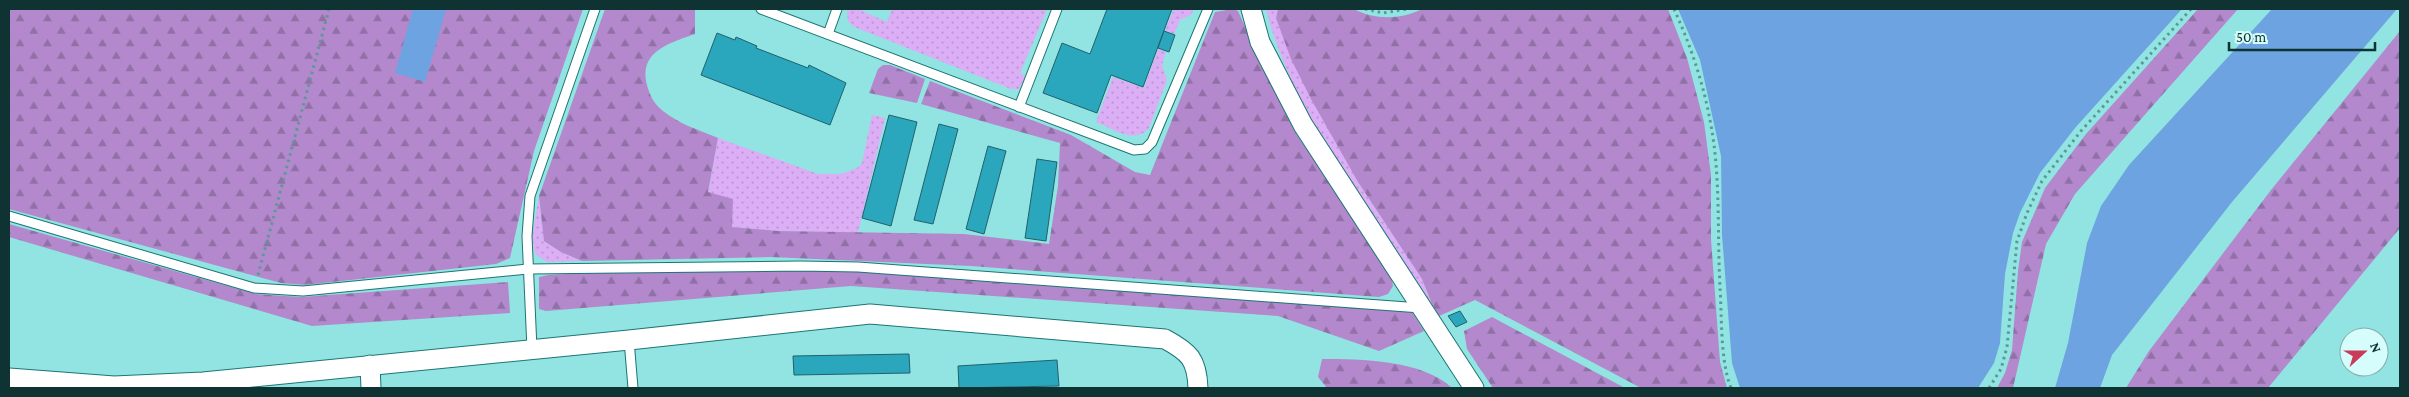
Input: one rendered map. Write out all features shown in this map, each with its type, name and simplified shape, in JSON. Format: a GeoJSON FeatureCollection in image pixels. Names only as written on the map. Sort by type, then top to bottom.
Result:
{"type":"FeatureCollection","features":[{"type":"Feature","properties":{"kind":"street"},"geometry":{"type":"LineString","coordinates":[[1251,9],[1260,42],[1303,125],[1474,388]]}},
{"type":"Feature","properties":{"kind":"street"},"geometry":{"type":"LineString","coordinates":[[9,378],[114,386],[203,382],[870,314],[1164,339],[1186,350],[1193,362],[1198,388]]}},
{"type":"Feature","properties":{"kind":"street"},"geometry":{"type":"LineString","coordinates":[[370,365],[371,388]]}},
{"type":"Feature","properties":{"kind":"lane"},"geometry":{"type":"LineString","coordinates":[[532,349],[527,236],[530,196],[595,9]]}},
{"type":"Feature","properties":{"kind":"lane"},"geometry":{"type":"LineString","coordinates":[[761,9],[1134,150],[1145,149],[1152,142],[1208,9]]}},
{"type":"Feature","properties":{"kind":"lane"},"geometry":{"type":"LineString","coordinates":[[828,34],[837,9]]}},
{"type":"Feature","properties":{"kind":"lane"},"geometry":{"type":"LineString","coordinates":[[1019,107],[1057,9]]}},
{"type":"Feature","properties":{"kind":"lane"},"geometry":{"type":"LineString","coordinates":[[9,216],[254,288],[303,291],[528,269],[800,266],[858,267],[1422,308]]}},
{"type":"Feature","properties":{"kind":"lane"},"geometry":{"type":"LineString","coordinates":[[629,340],[633,388]]}},
{"type":"Feature","properties":{"kind":"path"},"geometry":{"type":"LineString","coordinates":[[254,288],[329,9]]}},
{"type":"Feature","properties":{"kind":"path"},"geometry":{"type":"LineString","coordinates":[[1365,9],[1383,13],[1408,9]]}},
{"type":"Feature","properties":{"kind":"path"},"geometry":{"type":"LineString","coordinates":[[1674,9],[1694,56],[1710,120],[1716,172],[1717,236],[1725,362],[1731,388]]}},
{"type":"Feature","properties":{"kind":"path"},"geometry":{"type":"LineString","coordinates":[[1989,388],[2001,369],[2008,347],[2017,241],[2027,213],[2042,181],[2081,131],[2191,9]]}},
{"type":"Feature","properties":{"kind":"shaded area"},"geometry":{"type":"Polygon","coordinates":[[[858,9],[887,22],[892,9],[1047,9],[1020,73],[1026,76],[1019,89],[1011,89],[854,27],[848,21],[847,11],[858,9]]]}},
{"type":"Feature","properties":{"kind":"shaded area"},"geometry":{"type":"Polygon","coordinates":[[[1174,9],[1194,9],[1191,15],[1180,20],[1174,34],[1165,30],[1174,9]]]}},
{"type":"Feature","properties":{"kind":"shaded area"},"geometry":{"type":"Polygon","coordinates":[[[1266,9],[1278,9],[1276,18],[1358,182],[1422,279],[1439,316],[1437,317],[1316,127],[1282,58],[1266,9]]]}},
{"type":"Feature","properties":{"kind":"shaded area"},"geometry":{"type":"Polygon","coordinates":[[[1158,49],[1166,52],[1162,65],[1167,80],[1149,128],[1143,133],[1131,135],[1096,122],[1113,77],[1144,88],[1158,49]]]}},
{"type":"Feature","properties":{"kind":"shaded area"},"geometry":{"type":"Polygon","coordinates":[[[872,115],[885,118],[858,233],[778,231],[732,227],[708,193],[718,138],[818,174],[841,174],[857,168],[862,163],[872,115]]]}},
{"type":"Feature","properties":{"kind":"shaded area"},"geometry":{"type":"Polygon","coordinates":[[[539,196],[544,241],[561,252],[582,261],[547,262],[535,254],[532,237],[539,196]]]}},
{"type":"Feature","properties":{"kind":"green space"},"geometry":{"type":"Polygon","coordinates":[[[9,9],[583,9],[534,151],[510,258],[496,264],[305,285],[281,283],[9,209],[9,9]]]}},
{"type":"Feature","properties":{"kind":"green space"},"geometry":{"type":"Polygon","coordinates":[[[605,9],[695,9],[695,34],[675,41],[658,50],[647,64],[645,74],[650,93],[657,106],[669,116],[682,123],[718,138],[708,192],[733,199],[732,227],[778,231],[964,234],[1049,244],[1058,186],[1060,143],[921,104],[930,81],[1071,135],[1135,172],[1150,175],[1215,12],[1233,9],[1238,11],[1295,132],[1391,276],[1393,286],[1388,294],[1379,297],[971,266],[770,257],[582,261],[561,252],[544,241],[539,196],[605,9]]]}},
{"type":"Feature","properties":{"kind":"green space"},"geometry":{"type":"Polygon","coordinates":[[[1278,9],[1354,9],[1379,17],[1397,17],[1422,9],[1668,9],[1687,58],[1704,122],[1711,175],[1711,239],[1720,362],[1727,388],[1641,388],[1475,300],[1439,316],[1422,279],[1358,182],[1311,99],[1291,59],[1276,18],[1278,9]]]}},
{"type":"Feature","properties":{"kind":"green space"},"geometry":{"type":"Polygon","coordinates":[[[2198,9],[2238,9],[2075,194],[2046,244],[2013,388],[1997,388],[2005,373],[2012,350],[2022,242],[2045,188],[2086,134],[2198,9]]]}},
{"type":"Feature","properties":{"kind":"green space"},"geometry":{"type":"Polygon","coordinates":[[[2400,31],[2400,228],[2268,388],[2126,388],[2149,351],[2271,190],[2400,31]]]}},
{"type":"Feature","properties":{"kind":"green space"},"geometry":{"type":"Polygon","coordinates":[[[883,65],[890,65],[925,79],[917,103],[869,93],[878,69],[883,65]]]}},
{"type":"Feature","properties":{"kind":"green space"},"geometry":{"type":"Polygon","coordinates":[[[9,224],[256,294],[301,297],[508,282],[510,313],[312,326],[9,237],[9,224]]]}},
{"type":"Feature","properties":{"kind":"green space"},"geometry":{"type":"Polygon","coordinates":[[[620,271],[857,271],[1275,300],[1412,312],[1424,331],[1379,351],[1278,316],[851,286],[546,311],[539,309],[539,277],[548,275],[620,271]]]}},
{"type":"Feature","properties":{"kind":"green space"},"geometry":{"type":"Polygon","coordinates":[[[1492,317],[1625,388],[1493,388],[1467,349],[1464,331],[1492,317]]]}},
{"type":"Feature","properties":{"kind":"green space"},"geometry":{"type":"Polygon","coordinates":[[[1322,359],[1372,361],[1408,367],[1440,379],[1452,388],[1327,388],[1318,377],[1322,359]]]}},
{"type":"Feature","properties":{"kind":"water"},"geometry":{"type":"Polygon","coordinates":[[[413,9],[446,9],[425,82],[395,73],[413,9]]]}},
{"type":"Feature","properties":{"kind":"water"},"geometry":{"type":"Polygon","coordinates":[[[1678,9],[2182,9],[2075,128],[2040,173],[2020,213],[2013,233],[2005,274],[2000,343],[1994,363],[1978,388],[1740,388],[1732,363],[1722,235],[1721,156],[1700,60],[1678,9]]]}},
{"type":"Feature","properties":{"kind":"water"},"geometry":{"type":"Polygon","coordinates":[[[2272,9],[2397,9],[2232,202],[2112,355],[2100,388],[2055,388],[2068,343],[2087,243],[2101,206],[2129,165],[2272,9]]]}},
{"type":"Feature","properties":{"kind":"building"},"geometry":{"type":"Polygon","coordinates":[[[1107,9],[1172,9],[1143,87],[1111,75],[1097,113],[1043,93],[1062,43],[1090,54],[1107,9]]]}},
{"type":"Feature","properties":{"kind":"building"},"geometry":{"type":"Polygon","coordinates":[[[1164,31],[1175,35],[1169,52],[1158,48],[1164,31]]]}},
{"type":"Feature","properties":{"kind":"building"},"geometry":{"type":"Polygon","coordinates":[[[717,33],[735,40],[736,37],[757,46],[756,48],[808,68],[809,65],[846,83],[830,125],[701,75],[717,33]]]}},
{"type":"Feature","properties":{"kind":"building"},"geometry":{"type":"Polygon","coordinates":[[[889,115],[917,122],[891,226],[862,218],[889,115]]]}},
{"type":"Feature","properties":{"kind":"building"},"geometry":{"type":"Polygon","coordinates":[[[939,124],[958,129],[933,224],[914,220],[939,124]]]}},
{"type":"Feature","properties":{"kind":"building"},"geometry":{"type":"Polygon","coordinates":[[[988,146],[1006,151],[984,234],[966,229],[988,146]]]}},
{"type":"Feature","properties":{"kind":"building"},"geometry":{"type":"Polygon","coordinates":[[[1037,159],[1057,162],[1046,241],[1025,238],[1037,159]]]}},
{"type":"Feature","properties":{"kind":"building"},"geometry":{"type":"Polygon","coordinates":[[[1460,311],[1467,322],[1456,327],[1448,316],[1460,311]]]}},
{"type":"Feature","properties":{"kind":"building"},"geometry":{"type":"Polygon","coordinates":[[[909,354],[910,373],[794,375],[793,356],[909,354]]]}},
{"type":"Feature","properties":{"kind":"building"},"geometry":{"type":"Polygon","coordinates":[[[1057,360],[1059,386],[959,388],[958,366],[1057,360]]]}}]}
